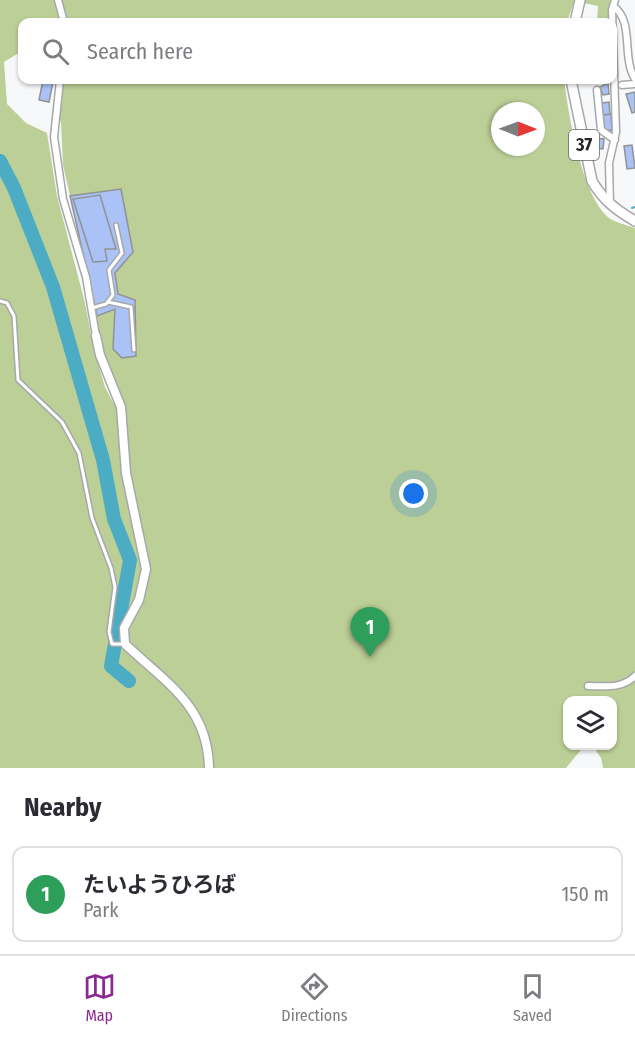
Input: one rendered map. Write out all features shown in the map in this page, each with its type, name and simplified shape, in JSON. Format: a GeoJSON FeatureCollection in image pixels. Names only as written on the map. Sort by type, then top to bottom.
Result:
{"type":"FeatureCollection","features":[{"type":"Feature","properties":{"kind":"main road"},"geometry":{"type":"LineString","coordinates":[[577,18],[580,0]]}},
{"type":"Feature","properties":{"kind":"main road","name":"37"},"geometry":{"type":"LineString","coordinates":[[572,84],[592,181],[600,195],[610,205],[635,221]]}},
{"type":"Feature","properties":{"kind":"street"},"geometry":{"type":"LineString","coordinates":[[58,0],[63,18]]}},
{"type":"Feature","properties":{"kind":"street"},"geometry":{"type":"LineString","coordinates":[[614,3],[628,21],[635,79]]}},
{"type":"Feature","properties":{"kind":"street"},"geometry":{"type":"LineString","coordinates":[[614,3],[614,18]]}},
{"type":"Feature","properties":{"kind":"street"},"geometry":{"type":"LineString","coordinates":[[60,84],[54,137],[63,199],[87,277],[100,355],[121,407],[126,473],[146,569],[139,600],[124,628],[125,644],[193,708],[203,726],[209,768]]}},
{"type":"Feature","properties":{"kind":"street"},"geometry":{"type":"LineString","coordinates":[[610,205],[609,163],[615,140],[615,84]]}},
{"type":"Feature","properties":{"kind":"street"},"geometry":{"type":"LineString","coordinates":[[622,85],[635,84]]}},
{"type":"Feature","properties":{"kind":"street"},"geometry":{"type":"LineString","coordinates":[[597,90],[601,130],[615,140]]}},
{"type":"Feature","properties":{"kind":"street"},"geometry":{"type":"LineString","coordinates":[[588,686],[615,686],[635,676]]}},
{"type":"Feature","properties":{"kind":"lane"},"geometry":{"type":"LineString","coordinates":[[108,302],[113,295],[109,270],[122,253],[116,225]]}},
{"type":"Feature","properties":{"kind":"lane"},"geometry":{"type":"LineString","coordinates":[[0,302],[7,303],[14,316],[18,380],[62,422],[79,453],[92,518],[106,553],[115,587],[109,632],[112,644],[125,644]]}},
{"type":"Feature","properties":{"kind":"lane"},"geometry":{"type":"LineString","coordinates":[[92,308],[108,302],[131,307],[134,350]]}},
{"type":"Feature","properties":{"kind":"green space"},"geometry":{"type":"Polygon","coordinates":[[[0,0],[613,0],[608,18],[597,18],[598,6],[574,1],[568,18],[18,18],[18,53],[4,62],[7,104],[26,123],[47,133],[57,196],[85,303],[93,346],[105,387],[115,406],[124,406],[102,353],[97,316],[115,309],[113,349],[122,358],[136,356],[135,300],[118,294],[115,273],[120,189],[70,196],[63,165],[61,123],[55,102],[62,84],[565,84],[578,154],[591,191],[599,207],[609,218],[635,228],[635,768],[603,768],[601,758],[596,750],[617,750],[617,696],[563,696],[563,750],[581,750],[566,768],[0,768],[0,0]]]}},
{"type":"Feature","properties":{"kind":"building"},"geometry":{"type":"Polygon","coordinates":[[[42,84],[53,84],[49,102],[39,100],[42,84]]]}},
{"type":"Feature","properties":{"kind":"building"},"geometry":{"type":"Polygon","coordinates":[[[608,84],[609,94],[603,95],[600,87],[608,84]]]}},
{"type":"Feature","properties":{"kind":"building"},"geometry":{"type":"Polygon","coordinates":[[[635,92],[635,112],[632,113],[626,94],[635,92]]]}},
{"type":"Feature","properties":{"kind":"building"},"geometry":{"type":"Polygon","coordinates":[[[609,102],[610,114],[603,115],[602,103],[609,102]]]}},
{"type":"Feature","properties":{"kind":"building"},"geometry":{"type":"Polygon","coordinates":[[[611,114],[612,130],[605,131],[603,115],[611,114]]]}},
{"type":"Feature","properties":{"kind":"building"},"geometry":{"type":"Polygon","coordinates":[[[595,138],[604,139],[603,149],[594,148],[595,138]]]}},
{"type":"Feature","properties":{"kind":"building"},"geometry":{"type":"Polygon","coordinates":[[[632,145],[635,168],[627,169],[624,146],[632,145]]]}},
{"type":"Feature","properties":{"kind":"building"},"geometry":{"type":"Polygon","coordinates":[[[121,189],[133,252],[115,273],[118,294],[135,300],[136,356],[122,358],[113,349],[115,309],[97,316],[70,196],[121,189]]]}},
{"type":"Feature","properties":{"kind":"building"},"geometry":{"type":"Polygon","coordinates":[[[100,195],[116,249],[105,249],[107,261],[93,262],[73,199],[100,195]]]}},
{"type":"Feature","properties":{"kind":"waterway"},"geometry":{"type":"LineString","coordinates":[[0,161],[14,188],[53,287],[103,460],[114,519],[130,560],[111,666],[129,681]]}},
{"type":"Feature","properties":{"kind":"place","name":"たいようひろば"},"geometry":{"type":"Point","coordinates":[370,657]}}]}
